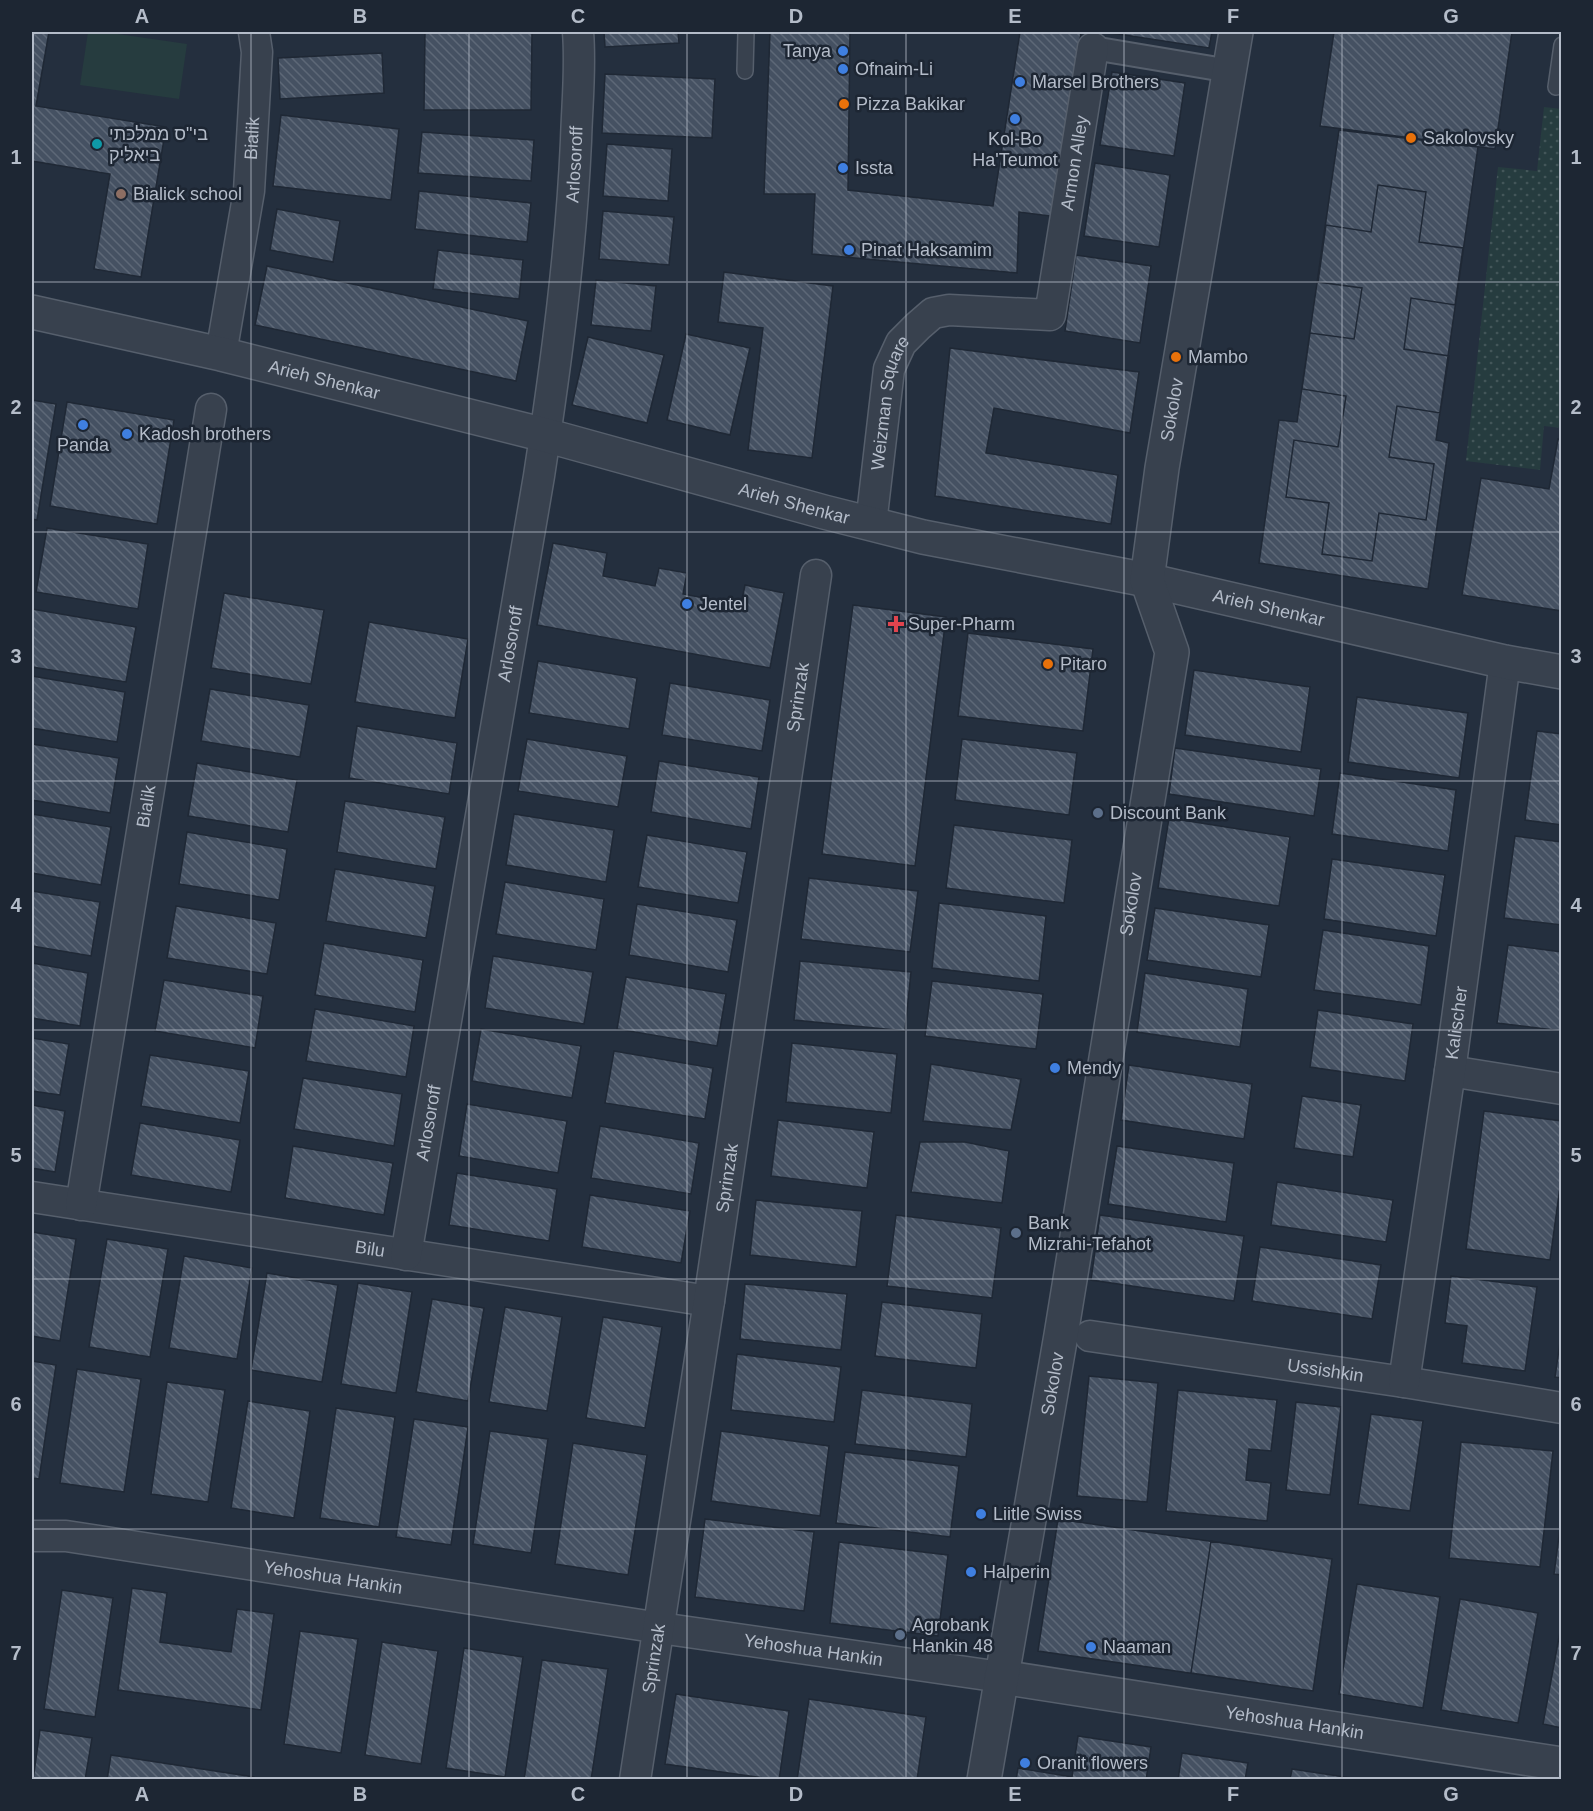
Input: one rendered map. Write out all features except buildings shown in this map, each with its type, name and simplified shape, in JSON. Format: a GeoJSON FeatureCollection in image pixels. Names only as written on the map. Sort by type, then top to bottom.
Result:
{"type":"FeatureCollection","features":[{"type":"Feature","properties":{"kind":"street","name":"Bialik"},"geometry":{"type":"LineString","coordinates":[[221,354],[249,191],[257,52],[254,32]]}},
{"type":"Feature","properties":{"kind":"street","name":"Arlosoroff"},"geometry":{"type":"LineString","coordinates":[[406,1255],[559,349],[575,166],[578,32]]}},
{"type":"Feature","properties":{"kind":"street","name":"Sokolov"},"geometry":{"type":"LineString","coordinates":[[984,1779],[1061,1335],[1172,652],[1147,580],[1162,468],[1236,32]]}},
{"type":"Feature","properties":{"kind":"street","name":"Armon Alley"},"geometry":{"type":"LineString","coordinates":[[949,310],[1050,315],[1092,48],[1230,71]]}},
{"type":"Feature","properties":{"kind":"street","name":"Weizman Square"},"geometry":{"type":"LineString","coordinates":[[871,524],[889,369],[901,343],[918,326],[933,313],[949,310]]}},
{"type":"Feature","properties":{"kind":"street","name":"Arieh Shenkar"},"geometry":{"type":"LineString","coordinates":[[32,312],[221,354],[545,435],[923,537],[1147,580],[1505,662],[1562,672]]}},
{"type":"Feature","properties":{"kind":"street","name":"Bialik"},"geometry":{"type":"LineString","coordinates":[[81,1205],[211,409]]}},
{"type":"Feature","properties":{"kind":"street","name":"Sprinzak"},"geometry":{"type":"LineString","coordinates":[[634,1779],[660,1628],[816,575]]}},
{"type":"Feature","properties":{"kind":"street","name":"Kalischer"},"geometry":{"type":"LineString","coordinates":[[1404,1382],[1450,1071],[1505,662]]}},
{"type":"Feature","properties":{"kind":"street"},"geometry":{"type":"LineString","coordinates":[[1450,1071],[1562,1089]]}},
{"type":"Feature","properties":{"kind":"street","name":"Bilu"},"geometry":{"type":"LineString","coordinates":[[32,1197],[709,1301]]}},
{"type":"Feature","properties":{"kind":"street","name":"Ussishkin"},"geometry":{"type":"LineString","coordinates":[[1089,1336],[1404,1382],[1562,1408]]}},
{"type":"Feature","properties":{"kind":"street","name":"Yehoshua Hankin"},"geometry":{"type":"LineString","coordinates":[[32,1523],[66,1536]]}},
{"type":"Feature","properties":{"kind":"street","name":"Yehoshua Hankin"},"geometry":{"type":"LineString","coordinates":[[32,1536],[66,1536],[1562,1764]]}},
{"type":"Feature","properties":{"kind":"lane"},"geometry":{"type":"LineString","coordinates":[[745,71],[746,32]]}},
{"type":"Feature","properties":{"kind":"lane"},"geometry":{"type":"LineString","coordinates":[[1556,87],[1562,45]]}},
{"type":"Feature","properties":{"kind":"green space"},"geometry":{"type":"Polygon","coordinates":[[[88,32],[104,32],[187,44],[179,99],[80,85],[88,32]]]}},
{"type":"Feature","properties":{"kind":"green space"},"geometry":{"type":"Polygon","coordinates":[[[1544,107],[1561,109],[1561,428],[1544,426],[1540,470],[1466,461],[1498,167],[1537,171],[1544,107]]]}},
{"type":"Feature","properties":{"kind":"place","name":"Tanya"},"geometry":{"type":"Point","coordinates":[843,51]}},
{"type":"Feature","properties":{"kind":"place","name":"Ofnaim-Li"},"geometry":{"type":"Point","coordinates":[843,69]}},
{"type":"Feature","properties":{"kind":"place","name":"Marsel Brothers"},"geometry":{"type":"Point","coordinates":[1020,82]}},
{"type":"Feature","properties":{"kind":"place","name":"Pizza Bakikar"},"geometry":{"type":"Point","coordinates":[844,104]}},
{"type":"Feature","properties":{"kind":"place","name":"Kol-Bo Ha'Teumot"},"geometry":{"type":"Point","coordinates":[1015,119]}},
{"type":"Feature","properties":{"kind":"place","name":"Sakolovsky"},"geometry":{"type":"Point","coordinates":[1411,138]}},
{"type":"Feature","properties":{"kind":"place","name":"בי\"ס ממלכתי ביאליק"},"geometry":{"type":"Point","coordinates":[97,144]}},
{"type":"Feature","properties":{"kind":"place","name":"Issta"},"geometry":{"type":"Point","coordinates":[843,168]}},
{"type":"Feature","properties":{"kind":"place","name":"Bialick school"},"geometry":{"type":"Point","coordinates":[121,194]}},
{"type":"Feature","properties":{"kind":"place","name":"Pinat Haksamim"},"geometry":{"type":"Point","coordinates":[849,250]}},
{"type":"Feature","properties":{"kind":"place","name":"Mambo"},"geometry":{"type":"Point","coordinates":[1176,357]}},
{"type":"Feature","properties":{"kind":"place","name":"Panda"},"geometry":{"type":"Point","coordinates":[83,425]}},
{"type":"Feature","properties":{"kind":"place","name":"Kadosh brothers"},"geometry":{"type":"Point","coordinates":[127,434]}},
{"type":"Feature","properties":{"kind":"place","name":"Jentel"},"geometry":{"type":"Point","coordinates":[687,604]}},
{"type":"Feature","properties":{"kind":"place","name":"Super-Pharm"},"geometry":{"type":"Point","coordinates":[896,624]}},
{"type":"Feature","properties":{"kind":"place","name":"Pitaro"},"geometry":{"type":"Point","coordinates":[1048,664]}},
{"type":"Feature","properties":{"kind":"place","name":"Discount Bank"},"geometry":{"type":"Point","coordinates":[1098,813]}},
{"type":"Feature","properties":{"kind":"place","name":"Mendy"},"geometry":{"type":"Point","coordinates":[1055,1068]}},
{"type":"Feature","properties":{"kind":"place","name":"Bank Mizrahi-Tefahot"},"geometry":{"type":"Point","coordinates":[1016,1233]}},
{"type":"Feature","properties":{"kind":"place","name":"Liitle Swiss"},"geometry":{"type":"Point","coordinates":[981,1514]}},
{"type":"Feature","properties":{"kind":"place","name":"Halperin"},"geometry":{"type":"Point","coordinates":[971,1572]}},
{"type":"Feature","properties":{"kind":"place","name":"Agrobank Hankin 48"},"geometry":{"type":"Point","coordinates":[900,1635]}},
{"type":"Feature","properties":{"kind":"place","name":"Naaman"},"geometry":{"type":"Point","coordinates":[1091,1647]}},
{"type":"Feature","properties":{"kind":"place","name":"Oranit flowers"},"geometry":{"type":"Point","coordinates":[1025,1763]}}]}
